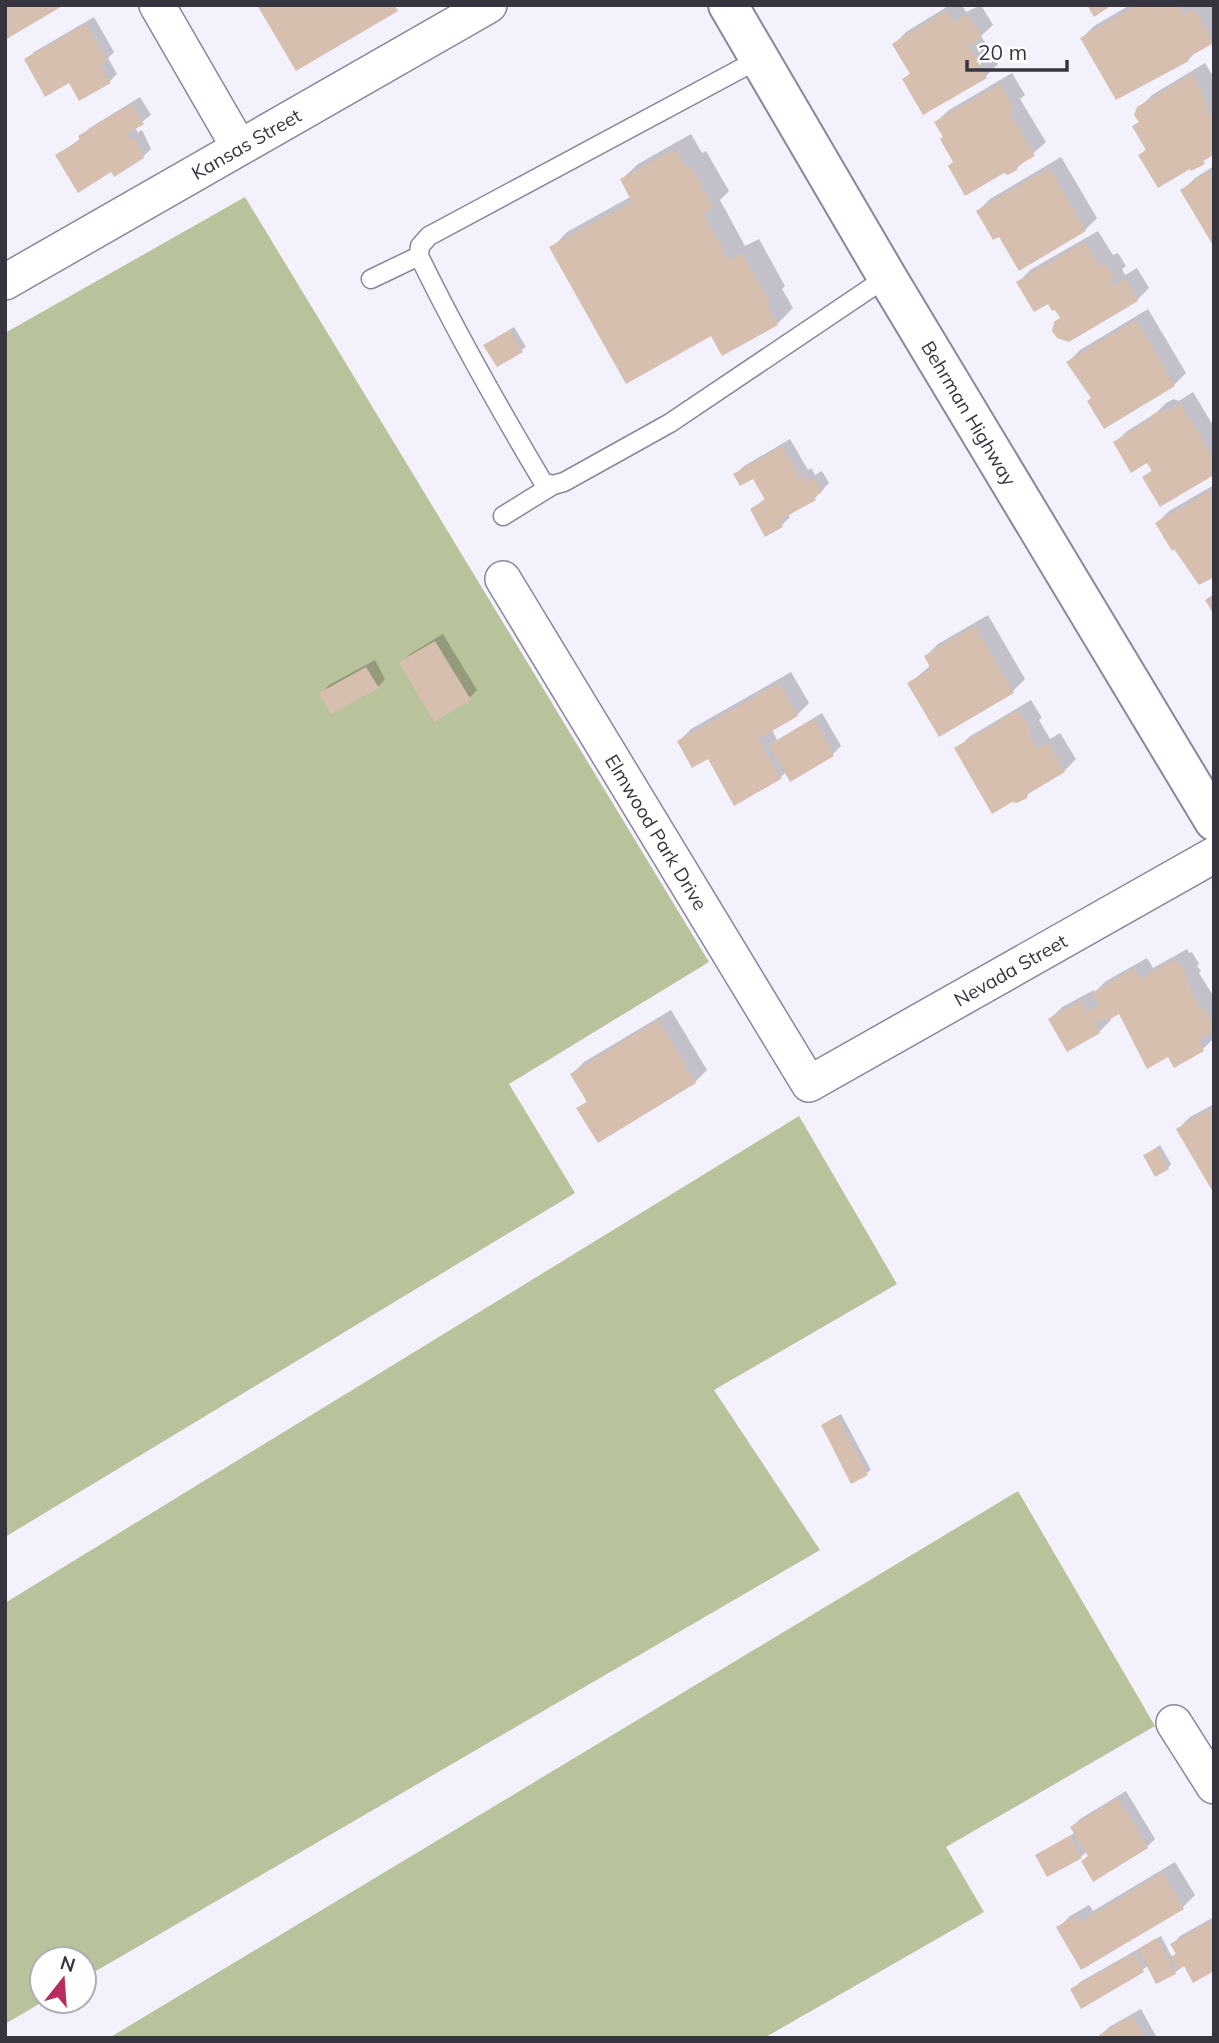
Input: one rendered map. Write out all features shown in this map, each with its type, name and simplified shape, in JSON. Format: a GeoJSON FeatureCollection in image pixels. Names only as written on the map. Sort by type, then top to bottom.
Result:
{"type":"FeatureCollection","features":[{"type":"Feature","properties":{"kind":"street"},"geometry":{"type":"LineString","coordinates":[[157,5],[239,147]]}},
{"type":"Feature","properties":{"kind":"street","name":"Kansas Street"},"geometry":{"type":"LineString","coordinates":[[5,282],[489,5]]}},
{"type":"Feature","properties":{"kind":"street","name":"Behrman Highway"},"geometry":{"type":"LineString","coordinates":[[728,5],[887,277],[1214,821]]}},
{"type":"Feature","properties":{"kind":"street","name":"Elmwood Park Drive"},"geometry":{"type":"LineString","coordinates":[[503,579],[809,1084]]}},
{"type":"Feature","properties":{"kind":"street","name":"Nevada Street"},"geometry":{"type":"LineString","coordinates":[[809,1084],[1214,855]]}},
{"type":"Feature","properties":{"kind":"street"},"geometry":{"type":"LineString","coordinates":[[1174,1723],[1214,1786]]}},
{"type":"Feature","properties":{"kind":"lane"},"geometry":{"type":"LineString","coordinates":[[553,485],[542,482],[457,334],[419,256],[420,246],[429,236],[759,59]]}},
{"type":"Feature","properties":{"kind":"lane"},"geometry":{"type":"LineString","coordinates":[[371,279],[419,256]]}},
{"type":"Feature","properties":{"kind":"lane"},"geometry":{"type":"LineString","coordinates":[[503,516],[553,485],[565,482],[670,423],[887,277]]}},
{"type":"Feature","properties":{"kind":"green space"},"geometry":{"type":"Polygon","coordinates":[[[245,197],[709,962],[509,1084],[575,1193],[5,1537],[5,333],[245,197]]]}},
{"type":"Feature","properties":{"kind":"green space"},"geometry":{"type":"Polygon","coordinates":[[[799,1116],[897,1284],[714,1390],[820,1550],[98,1970],[98,1945],[28,1945],[28,2010],[5,2024],[5,1603],[799,1116]]]}},
{"type":"Feature","properties":{"kind":"green space"},"geometry":{"type":"Polygon","coordinates":[[[1018,1491],[1155,1726],[946,1847],[984,1912],[764,2038],[109,2038],[1018,1491]]]}},
{"type":"Feature","properties":{"kind":"building"},"geometry":{"type":"Polygon","coordinates":[[[5,5],[64,5],[5,40],[5,5]]]}},
{"type":"Feature","properties":{"kind":"building"},"geometry":{"type":"Polygon","coordinates":[[[257,5],[395,5],[398,11],[296,71],[257,5]]]}},
{"type":"Feature","properties":{"kind":"building"},"geometry":{"type":"Polygon","coordinates":[[[1087,5],[1112,5],[1094,17],[1087,5]]]}},
{"type":"Feature","properties":{"kind":"building"},"geometry":{"type":"Polygon","coordinates":[[[1137,5],[1179,5],[1184,14],[1194,9],[1214,43],[1187,58],[1189,61],[1116,100],[1080,38],[1137,5]]]}},
{"type":"Feature","properties":{"kind":"building"},"geometry":{"type":"Polygon","coordinates":[[[947,10],[954,23],[967,14],[982,38],[969,46],[987,78],[923,115],[902,79],[910,74],[892,44],[947,10]]]}},
{"type":"Feature","properties":{"kind":"building"},"geometry":{"type":"Polygon","coordinates":[[[86,24],[108,61],[100,65],[111,83],[79,101],[69,83],[45,97],[24,59],[86,24]]]}},
{"type":"Feature","properties":{"kind":"building"},"geometry":{"type":"Polygon","coordinates":[[[1192,74],[1204,94],[1202,95],[1209,108],[1205,111],[1207,115],[1214,111],[1214,155],[1203,161],[1205,164],[1191,171],[1190,169],[1158,188],[1138,155],[1146,150],[1132,126],[1139,122],[1134,115],[1137,107],[1192,74]]]}},
{"type":"Feature","properties":{"kind":"building"},"geometry":{"type":"Polygon","coordinates":[[[1000,84],[1014,108],[1009,111],[1035,156],[1017,166],[1017,170],[1008,175],[1004,173],[965,196],[948,166],[953,162],[934,122],[1000,84]]]}},
{"type":"Feature","properties":{"kind":"building"},"geometry":{"type":"Polygon","coordinates":[[[131,104],[144,124],[126,134],[129,139],[133,137],[136,140],[144,158],[114,177],[111,172],[78,193],[55,155],[80,140],[78,136],[131,104]]]}},
{"type":"Feature","properties":{"kind":"building"},"geometry":{"type":"Polygon","coordinates":[[[675,149],[686,168],[690,166],[714,208],[703,214],[729,260],[742,253],[770,303],[766,304],[778,325],[722,356],[711,336],[626,384],[549,247],[632,202],[620,179],[675,149]]]}},
{"type":"Feature","properties":{"kind":"building"},"geometry":{"type":"Polygon","coordinates":[[[1049,168],[1086,231],[1019,271],[999,237],[993,240],[976,211],[1049,168]]]}},
{"type":"Feature","properties":{"kind":"building"},"geometry":{"type":"Polygon","coordinates":[[[1214,168],[1214,247],[1180,190],[1214,168]]]}},
{"type":"Feature","properties":{"kind":"building"},"geometry":{"type":"Polygon","coordinates":[[[1085,242],[1100,266],[1105,263],[1115,279],[1110,282],[1112,286],[1125,279],[1138,301],[1069,342],[1057,338],[1052,331],[1054,322],[1060,318],[1055,310],[1052,311],[1048,304],[1034,312],[1016,282],[1085,242]]]}},
{"type":"Feature","properties":{"kind":"building"},"geometry":{"type":"Polygon","coordinates":[[[1136,320],[1175,386],[1104,429],[1087,401],[1091,398],[1066,362],[1136,320]]]}},
{"type":"Feature","properties":{"kind":"building"},"geometry":{"type":"Polygon","coordinates":[[[510,330],[523,352],[497,367],[483,345],[510,330]]]}},
{"type":"Feature","properties":{"kind":"building"},"geometry":{"type":"Polygon","coordinates":[[[1180,403],[1214,459],[1214,475],[1160,507],[1142,477],[1152,471],[1147,463],[1131,473],[1113,442],[1150,420],[1152,415],[1161,410],[1165,412],[1180,403]]]}},
{"type":"Feature","properties":{"kind":"building"},"geometry":{"type":"Polygon","coordinates":[[[782,446],[799,477],[803,475],[807,482],[814,478],[822,492],[814,496],[816,500],[780,520],[783,527],[765,537],[750,509],[765,500],[753,479],[740,486],[733,474],[782,446]]]}},
{"type":"Feature","properties":{"kind":"building"},"geometry":{"type":"Polygon","coordinates":[[[1214,489],[1214,577],[1199,585],[1174,549],[1172,551],[1155,523],[1214,489]]]}},
{"type":"Feature","properties":{"kind":"building"},"geometry":{"type":"Polygon","coordinates":[[[1214,594],[1214,615],[1205,600],[1214,594]]]}},
{"type":"Feature","properties":{"kind":"building"},"geometry":{"type":"Polygon","coordinates":[[[975,626],[1014,693],[939,737],[907,683],[931,669],[924,656],[975,626]]]}},
{"type":"Feature","properties":{"kind":"building"},"geometry":{"type":"Polygon","coordinates":[[[435,641],[471,700],[434,722],[399,662],[435,641]]]}},
{"type":"Feature","properties":{"kind":"building"},"geometry":{"type":"Polygon","coordinates":[[[366,667],[379,688],[331,714],[319,693],[366,667]]]}},
{"type":"Feature","properties":{"kind":"building"},"geometry":{"type":"Polygon","coordinates":[[[779,683],[798,716],[758,739],[781,779],[734,806],[708,759],[692,768],[677,741],[779,683]]]}},
{"type":"Feature","properties":{"kind":"building"},"geometry":{"type":"Polygon","coordinates":[[[1018,710],[1031,731],[1028,733],[1037,749],[1048,743],[1065,772],[1028,794],[1027,798],[1017,803],[1012,802],[992,814],[954,748],[1018,710]]]}},
{"type":"Feature","properties":{"kind":"building"},"geometry":{"type":"Polygon","coordinates":[[[814,719],[834,756],[790,782],[769,745],[814,719]]]}},
{"type":"Feature","properties":{"kind":"building"},"geometry":{"type":"Polygon","coordinates":[[[1174,960],[1177,964],[1180,962],[1188,977],[1188,986],[1214,1024],[1214,1031],[1198,1040],[1204,1051],[1174,1068],[1168,1057],[1147,1069],[1119,1014],[1107,1021],[1106,1017],[1095,1023],[1100,1033],[1067,1052],[1048,1019],[1081,1000],[1087,1012],[1099,1005],[1092,993],[1135,968],[1140,979],[1174,960]]]}},
{"type":"Feature","properties":{"kind":"building"},"geometry":{"type":"Polygon","coordinates":[[[658,1020],[696,1083],[598,1143],[576,1108],[587,1102],[570,1074],[658,1020]]]}},
{"type":"Feature","properties":{"kind":"building"},"geometry":{"type":"Polygon","coordinates":[[[1214,1107],[1214,1194],[1176,1129],[1214,1107]]]}},
{"type":"Feature","properties":{"kind":"building"},"geometry":{"type":"Polygon","coordinates":[[[1157,1148],[1169,1169],[1155,1177],[1143,1155],[1157,1148]]]}},
{"type":"Feature","properties":{"kind":"building"},"geometry":{"type":"Polygon","coordinates":[[[837,1416],[868,1475],[851,1484],[821,1425],[837,1416]]]}},
{"type":"Feature","properties":{"kind":"building"},"geometry":{"type":"Polygon","coordinates":[[[1118,1798],[1148,1848],[1093,1882],[1081,1861],[1088,1856],[1070,1827],[1118,1798]]]}},
{"type":"Feature","properties":{"kind":"building"},"geometry":{"type":"Polygon","coordinates":[[[1070,1836],[1082,1858],[1047,1877],[1035,1855],[1070,1836]]]}},
{"type":"Feature","properties":{"kind":"building"},"geometry":{"type":"Polygon","coordinates":[[[1163,1873],[1184,1909],[1081,1970],[1056,1927],[1077,1915],[1080,1922],[1163,1873]]]}},
{"type":"Feature","properties":{"kind":"building"},"geometry":{"type":"Polygon","coordinates":[[[1214,1919],[1214,1971],[1193,1983],[1184,1966],[1178,1970],[1170,1957],[1176,1954],[1170,1944],[1214,1919]]]}},
{"type":"Feature","properties":{"kind":"building"},"geometry":{"type":"Polygon","coordinates":[[[1157,1938],[1176,1974],[1156,1984],[1138,1949],[1157,1938]]]}},
{"type":"Feature","properties":{"kind":"building"},"geometry":{"type":"Polygon","coordinates":[[[1134,1953],[1144,1972],[1081,2009],[1070,1989],[1134,1953]]]}},
{"type":"Feature","properties":{"kind":"building"},"geometry":{"type":"Polygon","coordinates":[[[1132,2016],[1145,2038],[1101,2038],[1099,2035],[1132,2016]]]}}]}
